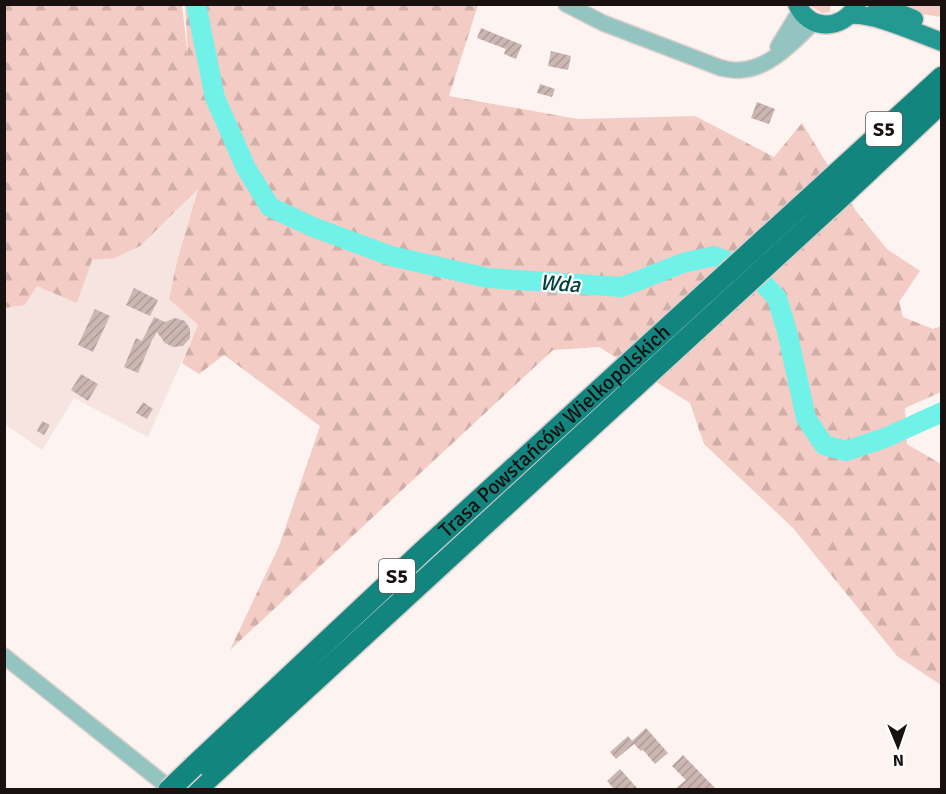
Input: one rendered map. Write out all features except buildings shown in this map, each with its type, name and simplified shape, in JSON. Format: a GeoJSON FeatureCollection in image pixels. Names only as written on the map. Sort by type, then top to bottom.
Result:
{"type":"FeatureCollection","features":[{"type":"Feature","properties":{"kind":"highway","name":"Trasa Powstańców Wielkopolskich"},"geometry":{"type":"LineString","coordinates":[[833,190],[942,76]]}},
{"type":"Feature","properties":{"kind":"highway","name":"Trasa Powstańców Wielkopolskich"},"geometry":{"type":"LineString","coordinates":[[170,789],[199,778],[423,551],[608,396],[833,190],[942,102]]}},
{"type":"Feature","properties":{"kind":"main road"},"geometry":{"type":"LineString","coordinates":[[877,4],[936,33]]}},
{"type":"Feature","properties":{"kind":"main road"},"geometry":{"type":"LineString","coordinates":[[804,13],[825,25],[836,24],[853,10],[867,16],[936,33]]}},
{"type":"Feature","properties":{"kind":"street"},"geometry":{"type":"LineString","coordinates":[[566,4],[603,22],[721,68],[740,70],[757,68],[768,62],[804,13]]}},
{"type":"Feature","properties":{"kind":"street"},"geometry":{"type":"LineString","coordinates":[[4,656],[170,789]]}},
{"type":"Feature","properties":{"kind":"shaded area"},"geometry":{"type":"Polygon","coordinates":[[[198,188],[177,261],[170,299],[198,325],[148,437],[74,398],[42,450],[5,424],[4,308],[25,305],[37,286],[92,260],[115,258],[139,246],[198,188]]]}},
{"type":"Feature","properties":{"kind":"green space"},"geometry":{"type":"Polygon","coordinates":[[[4,5],[182,5],[188,57],[185,5],[478,5],[449,96],[578,119],[695,116],[774,157],[802,123],[856,211],[887,249],[920,271],[899,302],[903,317],[933,329],[941,326],[941,392],[905,408],[907,444],[941,464],[941,685],[897,656],[793,528],[704,444],[690,403],[599,347],[553,350],[230,650],[279,546],[320,426],[224,355],[199,374],[182,363],[198,325],[169,299],[177,261],[198,189],[140,246],[115,258],[92,260],[77,303],[37,286],[25,305],[5,308],[4,5]]]}},
{"type":"Feature","properties":{"kind":"green space"},"geometry":{"type":"Polygon","coordinates":[[[809,5],[830,5],[830,12],[822,13],[809,5]]]}},
{"type":"Feature","properties":{"kind":"green space"},"geometry":{"type":"Polygon","coordinates":[[[892,5],[941,5],[941,17],[916,13],[892,5]]]}},
{"type":"Feature","properties":{"kind":"waterway","name":"Wda"},"geometry":{"type":"LineString","coordinates":[[196,4],[215,98],[246,168],[270,207],[313,227],[391,256],[488,278],[622,287],[683,263],[714,256],[751,270],[777,298],[787,331],[806,418],[824,445],[846,451],[885,438],[942,412]]}}]}
